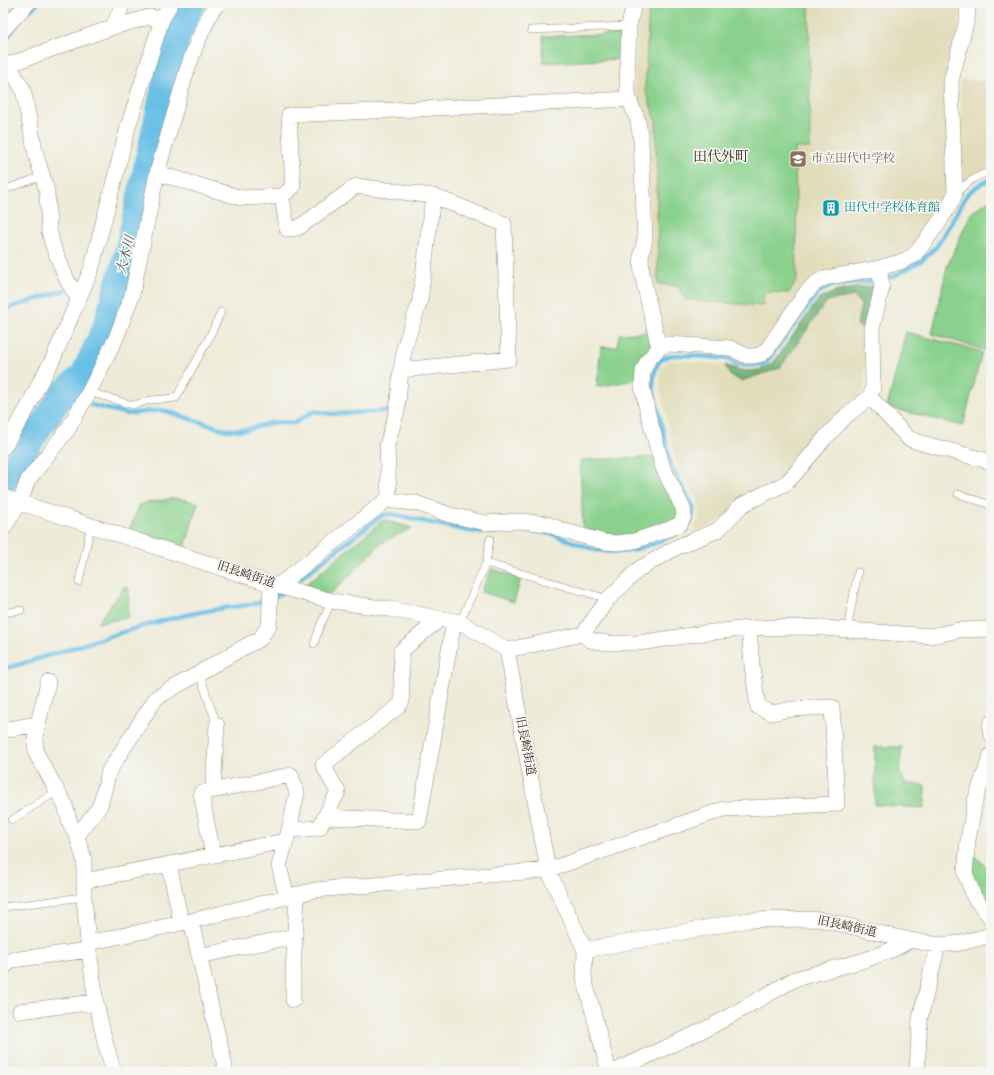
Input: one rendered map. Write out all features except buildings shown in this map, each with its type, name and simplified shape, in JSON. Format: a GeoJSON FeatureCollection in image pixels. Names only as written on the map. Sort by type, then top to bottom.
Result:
{"type":"FeatureCollection","features":[{"type":"Feature","properties":{"kind":"street"},"geometry":{"type":"LineString","coordinates":[[3,30],[28,3]]}},
{"type":"Feature","properties":{"kind":"street"},"geometry":{"type":"LineString","coordinates":[[113,27],[123,3]]}},
{"type":"Feature","properties":{"kind":"street"},"geometry":{"type":"LineString","coordinates":[[3,448],[27,409],[52,362],[91,270],[128,127],[162,19],[171,3]]}},
{"type":"Feature","properties":{"kind":"street"},"geometry":{"type":"LineString","coordinates":[[3,529],[20,502],[28,480],[68,429],[89,392],[116,338],[132,295],[157,173],[196,45],[211,12],[218,3]]}},
{"type":"Feature","properties":{"kind":"street"},"geometry":{"type":"LineString","coordinates":[[634,3],[629,26],[627,86],[638,122],[641,140],[645,239],[641,256],[642,274],[659,348]]}},
{"type":"Feature","properties":{"kind":"street"},"geometry":{"type":"LineString","coordinates":[[389,498],[394,501],[416,503],[450,516],[486,523],[521,521],[547,524],[604,542],[617,543],[634,541],[670,529],[680,524],[684,516],[684,508],[663,468],[642,386],[643,371],[648,360],[659,348],[668,344],[730,348],[747,356],[762,354],[805,294],[814,284],[825,278],[880,268],[900,262],[912,256],[922,247],[940,221],[955,193],[951,81],[967,19],[968,3]]}},
{"type":"Feature","properties":{"kind":"street"},"geometry":{"type":"LineString","coordinates":[[78,298],[67,280],[53,246],[49,231],[47,191],[36,155],[23,89],[5,64],[113,27],[149,17],[162,19]]}},
{"type":"Feature","properties":{"kind":"street"},"geometry":{"type":"LineString","coordinates":[[157,173],[242,198],[282,196],[293,187],[289,114],[630,99]]}},
{"type":"Feature","properties":{"kind":"street"},"geometry":{"type":"LineString","coordinates":[[282,196],[287,229],[298,228],[356,186],[433,196],[504,224],[509,359],[401,370]]}},
{"type":"Feature","properties":{"kind":"street"},"geometry":{"type":"LineString","coordinates":[[389,498],[387,445],[397,411],[405,345],[420,301],[433,196]]}},
{"type":"Feature","properties":{"kind":"street"},"geometry":{"type":"LineString","coordinates":[[507,650],[583,634],[608,599],[639,569],[676,547],[718,530],[742,505],[786,482],[793,476],[825,438],[847,415],[870,397],[873,387],[872,329],[882,287],[880,268]]}},
{"type":"Feature","properties":{"kind":"street"},"geometry":{"type":"LineString","coordinates":[[870,397],[908,438],[991,462]]}},
{"type":"Feature","properties":{"kind":"street","name":"旧長崎街道"},"geometry":{"type":"LineString","coordinates":[[3,497],[273,586],[332,601],[452,620],[507,650],[548,870],[585,950],[748,920],[818,919],[938,945],[961,943],[991,935]]}},
{"type":"Feature","properties":{"kind":"street"},"geometry":{"type":"LineString","coordinates":[[77,836],[100,806],[109,771],[156,698],[260,639],[269,625],[273,586],[389,498]]}},
{"type":"Feature","properties":{"kind":"street"},"geometry":{"type":"LineString","coordinates":[[670,529],[676,547]]}},
{"type":"Feature","properties":{"kind":"street"},"geometry":{"type":"LineString","coordinates":[[84,881],[213,855],[319,828],[338,792],[323,766],[399,706],[402,701],[401,651],[452,620]]}},
{"type":"Feature","properties":{"kind":"street"},"geometry":{"type":"LineString","coordinates":[[325,817],[419,821],[452,620]]}},
{"type":"Feature","properties":{"kind":"street"},"geometry":{"type":"LineString","coordinates":[[583,634],[590,640],[607,643],[639,643],[749,628],[809,627],[931,636],[959,630],[991,629]]}},
{"type":"Feature","properties":{"kind":"street"},"geometry":{"type":"LineString","coordinates":[[3,968],[12,960],[88,946],[315,890],[548,870],[724,809],[837,804],[832,707],[792,709],[772,712],[758,707],[752,666],[749,628]]}},
{"type":"Feature","properties":{"kind":"street"},"geometry":{"type":"LineString","coordinates":[[48,682],[35,737],[36,753],[65,805],[70,824],[77,836],[84,859],[84,897],[88,946],[96,1002],[105,1042],[114,1072]]}},
{"type":"Feature","properties":{"kind":"street"},"geometry":{"type":"LineString","coordinates":[[991,723],[991,734]]}},
{"type":"Feature","properties":{"kind":"street"},"geometry":{"type":"LineString","coordinates":[[3,730],[38,724]]}},
{"type":"Feature","properties":{"kind":"street"},"geometry":{"type":"LineString","coordinates":[[213,790],[217,725]]}},
{"type":"Feature","properties":{"kind":"street"},"geometry":{"type":"LineString","coordinates":[[991,755],[975,802],[968,840],[965,873],[974,897],[991,918]]}},
{"type":"Feature","properties":{"kind":"street"},"geometry":{"type":"LineString","coordinates":[[213,855],[201,793],[291,775],[297,793],[279,866],[292,896],[295,936],[293,1000]]}},
{"type":"Feature","properties":{"kind":"street"},"geometry":{"type":"LineString","coordinates":[[169,864],[186,922],[199,956],[225,1066]]}},
{"type":"Feature","properties":{"kind":"street"},"geometry":{"type":"LineString","coordinates":[[199,956],[295,936]]}},
{"type":"Feature","properties":{"kind":"street"},"geometry":{"type":"LineString","coordinates":[[613,1072],[712,1026],[795,979],[865,960],[896,948],[910,940]]}},
{"type":"Feature","properties":{"kind":"street"},"geometry":{"type":"LineString","coordinates":[[917,1072],[920,1018],[938,945]]}},
{"type":"Feature","properties":{"kind":"street"},"geometry":{"type":"LineString","coordinates":[[585,950],[584,978],[609,1072]]}},
{"type":"Feature","properties":{"kind":"street"},"geometry":{"type":"LineString","coordinates":[[20,1011],[96,1002]]}},
{"type":"Feature","properties":{"kind":"lane"},"geometry":{"type":"LineString","coordinates":[[531,30],[629,26]]}},
{"type":"Feature","properties":{"kind":"lane"},"geometry":{"type":"LineString","coordinates":[[955,193],[968,182],[984,173],[991,171]]}},
{"type":"Feature","properties":{"kind":"lane"},"geometry":{"type":"LineString","coordinates":[[3,190],[43,176]]}},
{"type":"Feature","properties":{"kind":"lane"},"geometry":{"type":"LineString","coordinates":[[89,392],[134,405],[151,400],[176,398],[208,340],[221,312]]}},
{"type":"Feature","properties":{"kind":"lane"},"geometry":{"type":"LineString","coordinates":[[958,494],[991,506]]}},
{"type":"Feature","properties":{"kind":"lane"},"geometry":{"type":"LineString","coordinates":[[79,582],[91,525]]}},
{"type":"Feature","properties":{"kind":"lane"},"geometry":{"type":"LineString","coordinates":[[452,620],[486,563],[490,539]]}},
{"type":"Feature","properties":{"kind":"lane"},"geometry":{"type":"LineString","coordinates":[[486,563],[608,599]]}},
{"type":"Feature","properties":{"kind":"lane"},"geometry":{"type":"LineString","coordinates":[[849,630],[849,619],[858,572]]}},
{"type":"Feature","properties":{"kind":"lane"},"geometry":{"type":"LineString","coordinates":[[314,644],[320,626],[332,601]]}},
{"type":"Feature","properties":{"kind":"lane"},"geometry":{"type":"LineString","coordinates":[[3,613],[21,610]]}},
{"type":"Feature","properties":{"kind":"lane"},"geometry":{"type":"LineString","coordinates":[[199,673],[217,725]]}},
{"type":"Feature","properties":{"kind":"lane"},"geometry":{"type":"LineString","coordinates":[[12,820],[57,791]]}},
{"type":"Feature","properties":{"kind":"lane"},"geometry":{"type":"LineString","coordinates":[[3,907],[84,897]]}},
{"type":"Feature","properties":{"kind":"shaded area"},"geometry":{"type":"Polygon","coordinates":[[[3,3],[22,3],[3,22],[3,3]]]}},
{"type":"Feature","properties":{"kind":"shaded area","name":"市立田代中学校"},"geometry":{"type":"Polygon","coordinates":[[[640,3],[960,3],[948,194],[918,241],[902,254],[878,262],[826,272],[757,349],[748,350],[668,339],[660,333],[647,268],[651,237],[646,125],[635,92],[635,63],[640,3]]]}},
{"type":"Feature","properties":{"kind":"shaded area"},"geometry":{"type":"Polygon","coordinates":[[[960,79],[991,82],[991,167],[980,171],[963,182],[960,79]]]}},
{"type":"Feature","properties":{"kind":"shaded area"},"geometry":{"type":"Polygon","coordinates":[[[873,286],[864,330],[865,387],[861,398],[784,476],[716,523],[693,532],[699,516],[698,500],[678,469],[661,392],[660,369],[669,360],[725,365],[745,371],[759,370],[773,363],[818,300],[827,294],[846,289],[873,286]]]}},
{"type":"Feature","properties":{"kind":"green space"},"geometry":{"type":"Polygon","coordinates":[[[649,3],[809,3],[810,148],[795,148],[797,280],[789,293],[764,292],[763,306],[685,300],[678,286],[658,284],[656,120],[645,90],[649,3]]]}},
{"type":"Feature","properties":{"kind":"green space"},"geometry":{"type":"Polygon","coordinates":[[[623,34],[623,59],[543,63],[543,36],[623,34]]]}},
{"type":"Feature","properties":{"kind":"green space"},"geometry":{"type":"Polygon","coordinates":[[[991,199],[991,352],[932,334],[947,267],[971,213],[991,199]]]}},
{"type":"Feature","properties":{"kind":"green space"},"geometry":{"type":"Polygon","coordinates":[[[873,286],[864,330],[857,325],[861,305],[854,296],[827,301],[780,368],[741,381],[730,375],[725,365],[745,371],[759,370],[773,363],[818,300],[824,296],[852,288],[873,286]]]}},
{"type":"Feature","properties":{"kind":"green space"},"geometry":{"type":"Polygon","coordinates":[[[648,332],[651,349],[639,379],[597,387],[601,347],[617,347],[619,334],[648,332]]]}},
{"type":"Feature","properties":{"kind":"green space"},"geometry":{"type":"Polygon","coordinates":[[[906,332],[982,352],[963,426],[887,407],[906,332]]]}},
{"type":"Feature","properties":{"kind":"green space"},"geometry":{"type":"Polygon","coordinates":[[[655,457],[665,490],[678,509],[676,521],[630,538],[583,532],[580,460],[655,457]]]}},
{"type":"Feature","properties":{"kind":"green space"},"geometry":{"type":"Polygon","coordinates":[[[176,498],[198,503],[184,551],[128,533],[140,504],[176,498]]]}},
{"type":"Feature","properties":{"kind":"green space"},"geometry":{"type":"Polygon","coordinates":[[[383,520],[412,528],[383,542],[330,595],[304,586],[383,520]]]}},
{"type":"Feature","properties":{"kind":"green space"},"geometry":{"type":"Polygon","coordinates":[[[492,569],[521,578],[514,602],[481,592],[492,569]]]}},
{"type":"Feature","properties":{"kind":"green space"},"geometry":{"type":"Polygon","coordinates":[[[125,586],[129,589],[128,618],[97,623],[125,586]]]}},
{"type":"Feature","properties":{"kind":"green space"},"geometry":{"type":"Polygon","coordinates":[[[875,747],[902,747],[899,770],[905,783],[925,786],[925,808],[875,805],[875,747]]]}},
{"type":"Feature","properties":{"kind":"green space"},"geometry":{"type":"Polygon","coordinates":[[[970,850],[991,872],[991,909],[976,892],[970,873],[970,850]]]}},
{"type":"Feature","properties":{"kind":"waterway"},"geometry":{"type":"LineString","coordinates":[[29,11],[39,3]]}},
{"type":"Feature","properties":{"kind":"waterway","name":"大木川"},"geometry":{"type":"LineString","coordinates":[[3,482],[64,392],[83,375],[105,328],[127,254],[166,78],[178,35],[193,3]]}},
{"type":"Feature","properties":{"kind":"waterway"},"geometry":{"type":"LineString","coordinates":[[3,44],[15,27]]}},
{"type":"Feature","properties":{"kind":"waterway"},"geometry":{"type":"LineString","coordinates":[[682,530],[692,520],[693,506],[671,466],[653,389],[654,377],[659,362],[663,358],[669,356],[686,355],[723,358],[745,366],[766,363],[818,293],[833,285],[867,282],[894,276],[922,260],[937,246],[968,193],[983,182],[991,180]]}},
{"type":"Feature","properties":{"kind":"waterway"},"geometry":{"type":"LineString","coordinates":[[3,310],[65,290]]}},
{"type":"Feature","properties":{"kind":"waterway"},"geometry":{"type":"LineString","coordinates":[[91,405],[128,414],[162,410],[226,430],[245,430],[275,422],[294,423],[314,411],[331,414],[387,411]]}},
{"type":"Feature","properties":{"kind":"waterway"},"geometry":{"type":"LineString","coordinates":[[290,586],[381,516],[390,514],[469,531],[487,532],[526,529],[552,534],[595,550],[617,552],[634,550],[674,535]]}},
{"type":"Feature","properties":{"kind":"waterway"},"geometry":{"type":"LineString","coordinates":[[3,669],[133,629],[185,615],[259,603],[284,591]]}},
{"type":"Feature","properties":{"kind":"place","name":"市立田代中学校"},"geometry":{"type":"Point","coordinates":[798,159]}},
{"type":"Feature","properties":{"kind":"place","name":"田代中学校体育館"},"geometry":{"type":"Point","coordinates":[831,208]}},
{"type":"Feature","properties":{"kind":"district","name":"田代外町"},"geometry":{"type":"Point","coordinates":[721,157]}}]}
